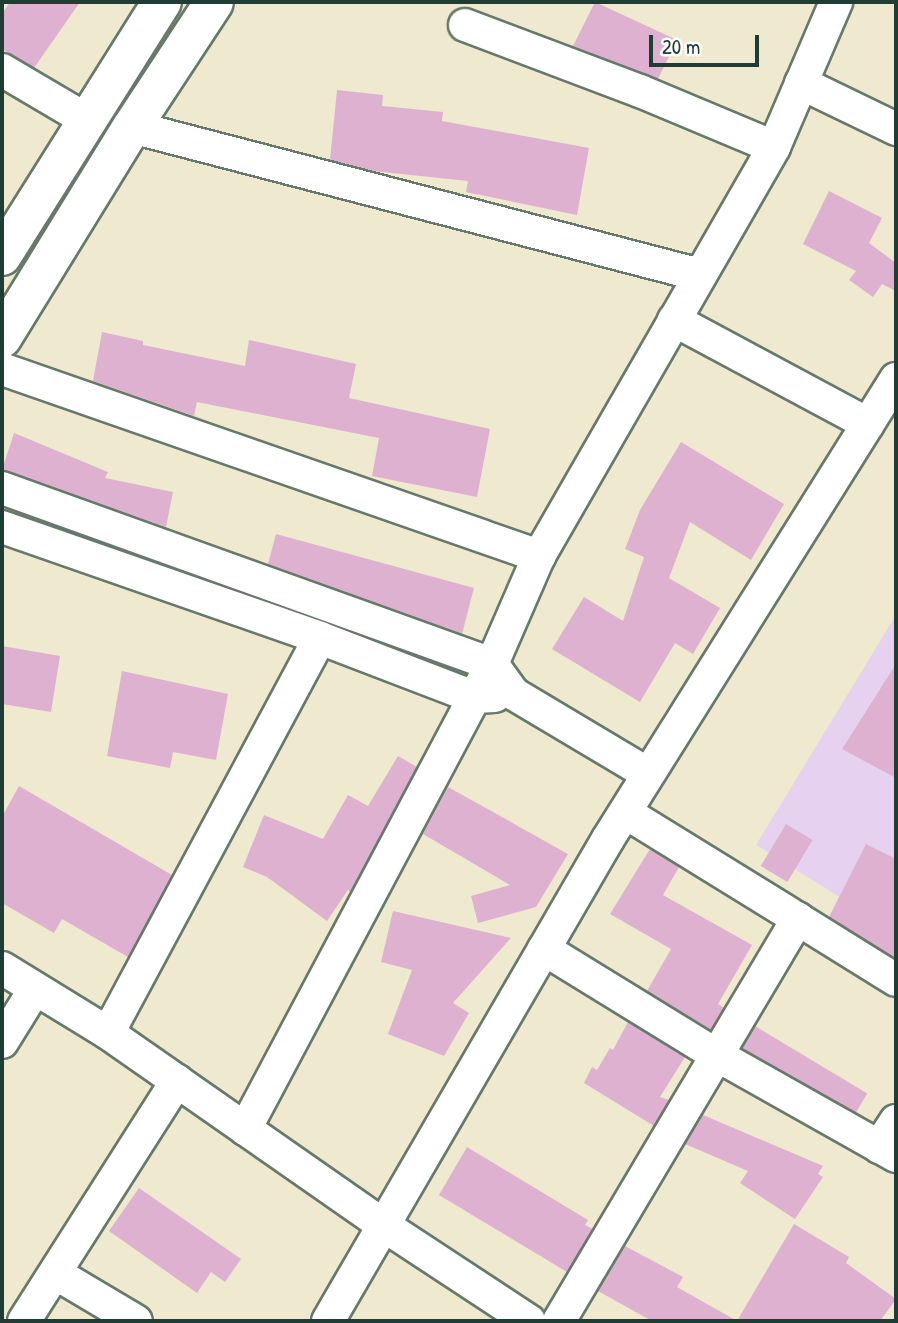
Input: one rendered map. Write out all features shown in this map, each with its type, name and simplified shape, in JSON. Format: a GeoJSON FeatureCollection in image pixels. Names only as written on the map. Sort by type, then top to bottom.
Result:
{"type":"FeatureCollection","features":[{"type":"Feature","properties":{"kind":"main road"},"geometry":{"type":"LineString","coordinates":[[2,256],[162,2]]}},
{"type":"Feature","properties":{"kind":"main road"},"geometry":{"type":"LineString","coordinates":[[2,338],[132,127],[214,2]]}},
{"type":"Feature","properties":{"kind":"street"},"geometry":{"type":"LineString","coordinates":[[245,1129],[492,664],[538,556],[774,147],[836,2]]}},
{"type":"Feature","properties":{"kind":"street"},"geometry":{"type":"LineString","coordinates":[[465,25],[640,91],[774,147]]}},
{"type":"Feature","properties":{"kind":"street"},"geometry":{"type":"LineString","coordinates":[[2,70],[87,120]]}},
{"type":"Feature","properties":{"kind":"street"},"geometry":{"type":"LineString","coordinates":[[801,83],[896,130]]}},
{"type":"Feature","properties":{"kind":"street"},"geometry":{"type":"LineString","coordinates":[[132,127],[700,275]]}},
{"type":"Feature","properties":{"kind":"street"},"geometry":{"type":"LineString","coordinates":[[674,320],[868,424]]}},
{"type":"Feature","properties":{"kind":"street"},"geometry":{"type":"LineString","coordinates":[[2,369],[538,556]]}},
{"type":"Feature","properties":{"kind":"street"},"geometry":{"type":"LineString","coordinates":[[328,1321],[625,812],[896,379]]}},
{"type":"Feature","properties":{"kind":"street"},"geometry":{"type":"LineString","coordinates":[[2,488],[492,664],[514,694],[648,774]]}},
{"type":"Feature","properties":{"kind":"street"},"geometry":{"type":"LineString","coordinates":[[2,527],[320,638],[474,697],[514,694]]}},
{"type":"Feature","properties":{"kind":"street"},"geometry":{"type":"LineString","coordinates":[[108,1033],[320,638]]}},
{"type":"Feature","properties":{"kind":"street"},"geometry":{"type":"LineString","coordinates":[[625,812],[896,980]]}},
{"type":"Feature","properties":{"kind":"street"},"geometry":{"type":"LineString","coordinates":[[559,1321],[715,1054],[798,919]]}},
{"type":"Feature","properties":{"kind":"street"},"geometry":{"type":"LineString","coordinates":[[544,949],[715,1054],[891,1141]]}},
{"type":"Feature","properties":{"kind":"street"},"geometry":{"type":"LineString","coordinates":[[2,968],[108,1033],[383,1225],[529,1321]]}},
{"type":"Feature","properties":{"kind":"street"},"geometry":{"type":"LineString","coordinates":[[2,1042],[36,989]]}},
{"type":"Feature","properties":{"kind":"street"},"geometry":{"type":"LineString","coordinates":[[24,1321],[177,1081]]}},
{"type":"Feature","properties":{"kind":"street"},"geometry":{"type":"LineString","coordinates":[[55,1273],[136,1321]]}},
{"type":"Feature","properties":{"kind":"shaded area"},"geometry":{"type":"Polygon","coordinates":[[[896,615],[896,932],[756,845],[896,615]]]}},
{"type":"Feature","properties":{"kind":"building"},"geometry":{"type":"Polygon","coordinates":[[[10,2],[80,2],[34,68],[2,49],[2,14],[10,2]]]}},
{"type":"Feature","properties":{"kind":"building"},"geometry":{"type":"Polygon","coordinates":[[[595,2],[677,40],[658,79],[573,46],[595,2]]]}},
{"type":"Feature","properties":{"kind":"building"},"geometry":{"type":"Polygon","coordinates":[[[337,90],[383,95],[382,106],[443,112],[442,121],[589,148],[577,215],[466,192],[468,181],[373,171],[330,160],[337,90]]]}},
{"type":"Feature","properties":{"kind":"building"},"geometry":{"type":"Polygon","coordinates":[[[829,191],[882,218],[869,243],[896,263],[896,291],[882,284],[873,297],[849,280],[856,271],[803,244],[829,191]]]}},
{"type":"Feature","properties":{"kind":"building"},"geometry":{"type":"Polygon","coordinates":[[[102,332],[143,341],[143,345],[245,366],[249,340],[356,364],[349,398],[490,429],[477,497],[372,476],[379,438],[197,402],[194,416],[93,381],[102,332]]]}},
{"type":"Feature","properties":{"kind":"building"},"geometry":{"type":"Polygon","coordinates":[[[14,433],[108,472],[105,478],[173,492],[166,527],[2,470],[14,433]]]}},
{"type":"Feature","properties":{"kind":"building"},"geometry":{"type":"Polygon","coordinates":[[[681,442],[784,504],[751,560],[690,522],[669,578],[720,608],[693,654],[675,643],[640,702],[552,649],[584,597],[623,621],[644,557],[625,549],[640,510],[681,442]]]}},
{"type":"Feature","properties":{"kind":"building"},"geometry":{"type":"Polygon","coordinates":[[[276,534],[474,588],[462,634],[268,564],[276,534]]]}},
{"type":"Feature","properties":{"kind":"building"},"geometry":{"type":"Polygon","coordinates":[[[2,646],[60,656],[51,712],[2,704],[2,646]]]}},
{"type":"Feature","properties":{"kind":"building"},"geometry":{"type":"Polygon","coordinates":[[[896,664],[896,778],[842,749],[896,664]]]}},
{"type":"Feature","properties":{"kind":"building"},"geometry":{"type":"Polygon","coordinates":[[[122,671],[228,694],[216,760],[173,752],[170,768],[107,756],[122,671]]]}},
{"type":"Feature","properties":{"kind":"building"},"geometry":{"type":"Polygon","coordinates":[[[398,756],[417,767],[350,892],[348,890],[327,921],[267,877],[243,867],[264,815],[323,839],[348,795],[368,806],[398,756]]]}},
{"type":"Feature","properties":{"kind":"building"},"geometry":{"type":"Polygon","coordinates":[[[19,786],[172,875],[128,957],[62,919],[54,933],[2,903],[2,817],[19,786]]]}},
{"type":"Feature","properties":{"kind":"building"},"geometry":{"type":"Polygon","coordinates":[[[448,787],[568,854],[536,907],[478,923],[471,896],[510,885],[423,834],[448,787]]]}},
{"type":"Feature","properties":{"kind":"building"},"geometry":{"type":"Polygon","coordinates":[[[786,824],[813,840],[787,882],[761,866],[786,824]]]}},
{"type":"Feature","properties":{"kind":"building"},"geometry":{"type":"Polygon","coordinates":[[[866,844],[896,859],[896,959],[829,917],[866,844]]]}},
{"type":"Feature","properties":{"kind":"building"},"geometry":{"type":"Polygon","coordinates":[[[650,849],[679,867],[663,895],[752,945],[718,1004],[724,1008],[711,1030],[647,991],[671,949],[610,914],[650,849]]]}},
{"type":"Feature","properties":{"kind":"building"},"geometry":{"type":"Polygon","coordinates":[[[393,911],[511,938],[453,1003],[469,1013],[444,1056],[388,1034],[412,970],[381,962],[393,911]]]}},
{"type":"Feature","properties":{"kind":"building"},"geometry":{"type":"Polygon","coordinates":[[[628,1022],[685,1057],[660,1097],[669,1100],[654,1126],[584,1083],[592,1067],[597,1070],[610,1048],[613,1050],[628,1022]]]}},
{"type":"Feature","properties":{"kind":"building"},"geometry":{"type":"Polygon","coordinates":[[[755,1026],[867,1093],[854,1116],[742,1048],[755,1026]]]}},
{"type":"Feature","properties":{"kind":"building"},"geometry":{"type":"Polygon","coordinates":[[[703,1115],[823,1166],[818,1174],[823,1177],[795,1219],[740,1183],[748,1171],[685,1144],[703,1115]]]}},
{"type":"Feature","properties":{"kind":"building"},"geometry":{"type":"Polygon","coordinates":[[[467,1147],[588,1220],[585,1225],[593,1229],[567,1272],[439,1195],[467,1147]]]}},
{"type":"Feature","properties":{"kind":"building"},"geometry":{"type":"Polygon","coordinates":[[[139,1188],[241,1259],[225,1282],[211,1272],[197,1293],[109,1231],[139,1188]]]}},
{"type":"Feature","properties":{"kind":"building"},"geometry":{"type":"Polygon","coordinates":[[[794,1224],[849,1257],[846,1263],[896,1299],[880,1321],[737,1321],[794,1224]]]}},
{"type":"Feature","properties":{"kind":"building"},"geometry":{"type":"Polygon","coordinates":[[[625,1246],[683,1277],[677,1287],[737,1321],[652,1321],[598,1291],[625,1246]]]}}]}
